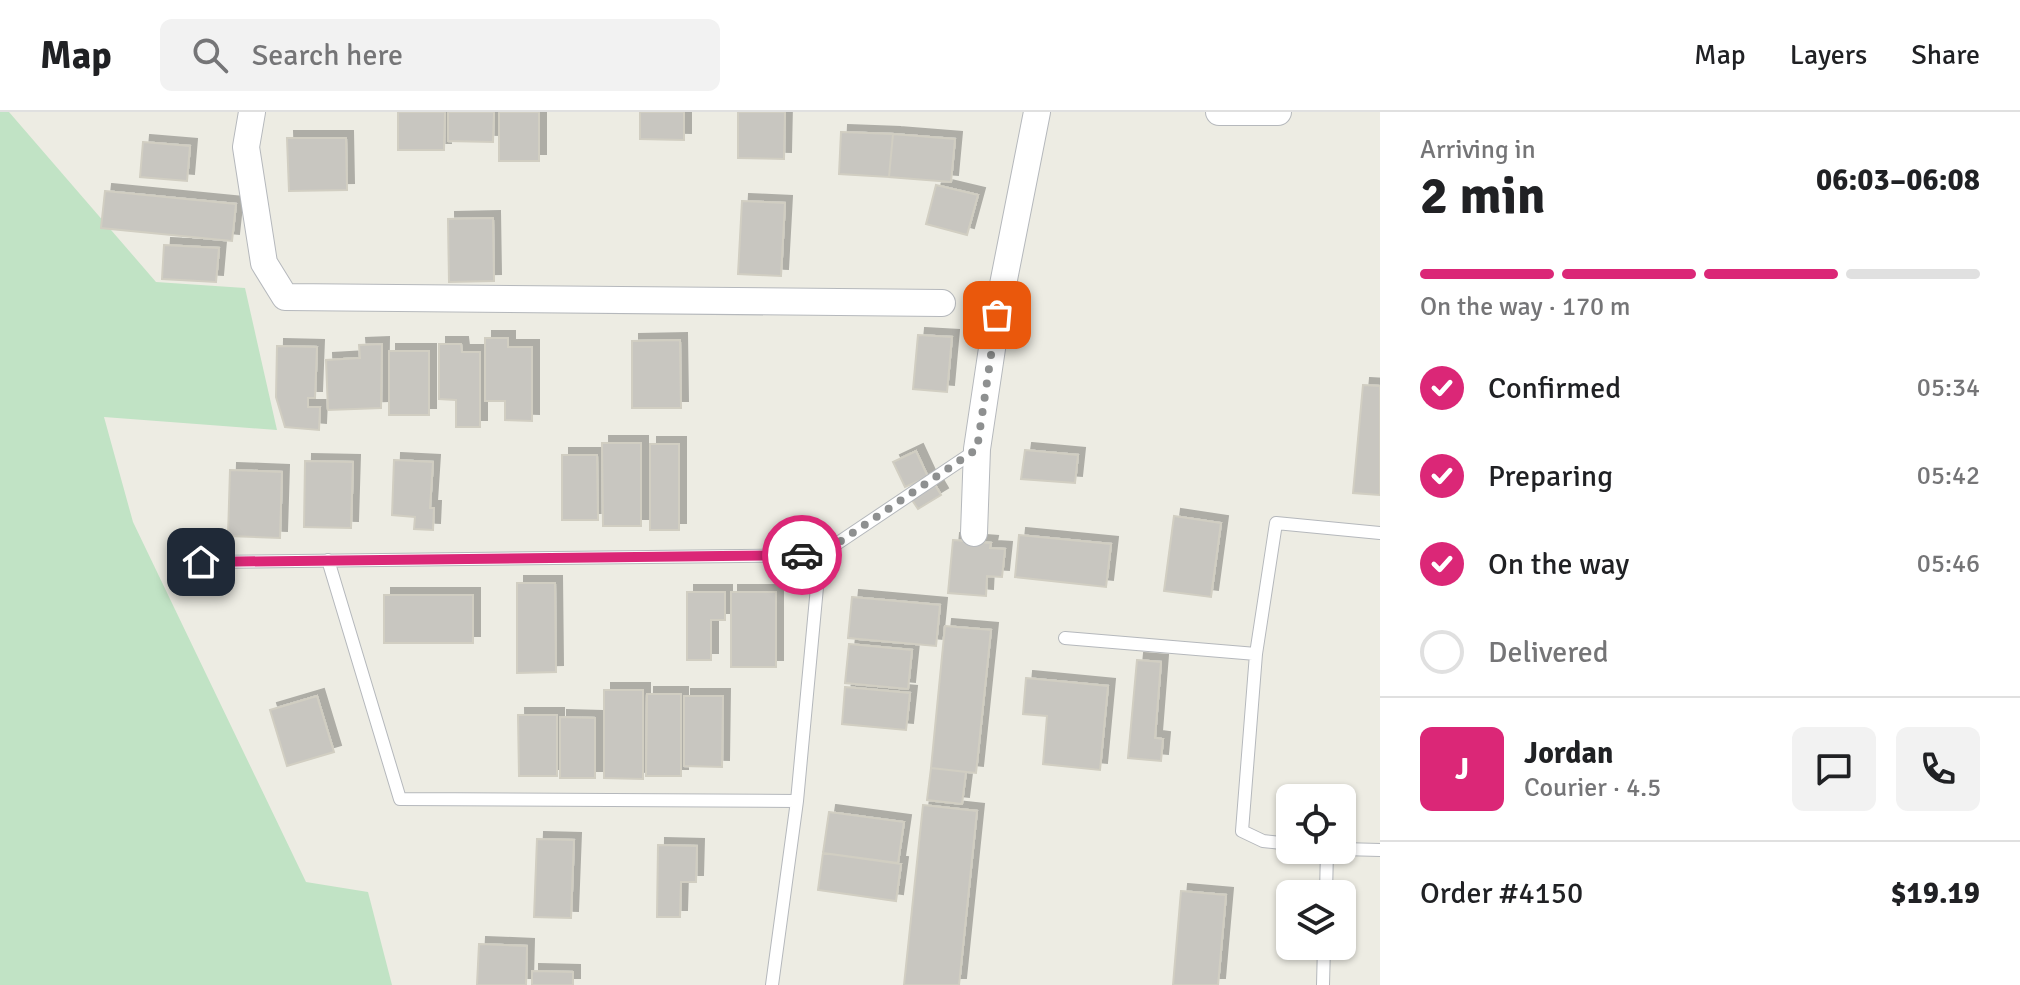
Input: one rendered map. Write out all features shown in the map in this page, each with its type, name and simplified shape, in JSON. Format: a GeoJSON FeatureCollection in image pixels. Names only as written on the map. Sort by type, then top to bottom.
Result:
{"type":"FeatureCollection","features":[{"type":"Feature","properties":{"kind":"street"},"geometry":{"type":"LineString","coordinates":[[252,112],[246,147],[264,263],[285,297],[942,303]]}},
{"type":"Feature","properties":{"kind":"street"},"geometry":{"type":"LineString","coordinates":[[974,533],[977,449],[997,315],[1037,112]]}},
{"type":"Feature","properties":{"kind":"street"},"geometry":{"type":"LineString","coordinates":[[1219,112],[1278,112]]}},
{"type":"Feature","properties":{"kind":"lane"},"geometry":{"type":"LineString","coordinates":[[201,562],[820,555],[977,449]]}},
{"type":"Feature","properties":{"kind":"lane"},"geometry":{"type":"LineString","coordinates":[[1276,842],[1263,841],[1242,831],[1256,654],[1276,523],[1380,533]]}},
{"type":"Feature","properties":{"kind":"lane"},"geometry":{"type":"LineString","coordinates":[[772,985],[797,801],[820,555]]}},
{"type":"Feature","properties":{"kind":"lane"},"geometry":{"type":"LineString","coordinates":[[328,560],[400,799],[797,801]]}},
{"type":"Feature","properties":{"kind":"lane"},"geometry":{"type":"LineString","coordinates":[[1065,638],[1256,654]]}},
{"type":"Feature","properties":{"kind":"lane"},"geometry":{"type":"LineString","coordinates":[[1356,849],[1380,850]]}},
{"type":"Feature","properties":{"kind":"lane"},"geometry":{"type":"LineString","coordinates":[[1323,985],[1324,960]]}},
{"type":"Feature","properties":{"kind":"green space"},"geometry":{"type":"Polygon","coordinates":[[[0,112],[9,112],[156,282],[245,288],[277,430],[104,417],[133,522],[306,882],[368,892],[392,985],[0,985],[0,112]]]}},
{"type":"Feature","properties":{"kind":"building"},"geometry":{"type":"Polygon","coordinates":[[[398,112],[445,112],[444,150],[398,150],[398,112]]]}},
{"type":"Feature","properties":{"kind":"building"},"geometry":{"type":"Polygon","coordinates":[[[448,112],[494,112],[493,142],[448,141],[448,112]]]}},
{"type":"Feature","properties":{"kind":"building"},"geometry":{"type":"Polygon","coordinates":[[[499,112],[539,112],[539,161],[499,161],[499,112]]]}},
{"type":"Feature","properties":{"kind":"building"},"geometry":{"type":"Polygon","coordinates":[[[640,112],[684,112],[684,140],[640,139],[640,112]]]}},
{"type":"Feature","properties":{"kind":"building"},"geometry":{"type":"Polygon","coordinates":[[[738,112],[785,112],[784,159],[738,158],[738,112]]]}},
{"type":"Feature","properties":{"kind":"building"},"geometry":{"type":"Polygon","coordinates":[[[841,132],[893,134],[889,177],[839,174],[841,132]]]}},
{"type":"Feature","properties":{"kind":"building"},"geometry":{"type":"Polygon","coordinates":[[[893,134],[955,139],[951,182],[889,177],[893,134]]]}},
{"type":"Feature","properties":{"kind":"building"},"geometry":{"type":"Polygon","coordinates":[[[287,138],[346,138],[347,190],[289,191],[287,138]]]}},
{"type":"Feature","properties":{"kind":"building"},"geometry":{"type":"Polygon","coordinates":[[[143,142],[190,146],[187,181],[140,177],[143,142]]]}},
{"type":"Feature","properties":{"kind":"building"},"geometry":{"type":"Polygon","coordinates":[[[936,185],[978,195],[967,235],[926,224],[936,185]]]}},
{"type":"Feature","properties":{"kind":"building"},"geometry":{"type":"Polygon","coordinates":[[[105,191],[236,204],[232,241],[101,228],[105,191]]]}},
{"type":"Feature","properties":{"kind":"building"},"geometry":{"type":"Polygon","coordinates":[[[742,201],[785,203],[781,276],[738,274],[742,201]]]}},
{"type":"Feature","properties":{"kind":"building"},"geometry":{"type":"Polygon","coordinates":[[[493,218],[494,281],[449,282],[448,219],[493,218]]]}},
{"type":"Feature","properties":{"kind":"building"},"geometry":{"type":"Polygon","coordinates":[[[164,245],[219,248],[216,282],[162,279],[164,245]]]}},
{"type":"Feature","properties":{"kind":"building"},"geometry":{"type":"Polygon","coordinates":[[[918,335],[952,337],[947,392],[913,389],[918,335]]]}},
{"type":"Feature","properties":{"kind":"building"},"geometry":{"type":"Polygon","coordinates":[[[485,338],[508,338],[508,347],[532,347],[532,421],[505,420],[505,401],[485,401],[485,338]]]}},
{"type":"Feature","properties":{"kind":"building"},"geometry":{"type":"Polygon","coordinates":[[[680,340],[681,408],[632,408],[632,341],[680,340]]]}},
{"type":"Feature","properties":{"kind":"building"},"geometry":{"type":"Polygon","coordinates":[[[382,344],[381,408],[328,410],[326,360],[360,358],[359,345],[382,344]]]}},
{"type":"Feature","properties":{"kind":"building"},"geometry":{"type":"Polygon","coordinates":[[[439,344],[461,344],[462,352],[480,352],[480,427],[456,427],[456,400],[439,399],[439,344]]]}},
{"type":"Feature","properties":{"kind":"building"},"geometry":{"type":"Polygon","coordinates":[[[277,346],[317,347],[315,398],[308,398],[308,407],[320,407],[319,430],[285,427],[276,397],[277,346]]]}},
{"type":"Feature","properties":{"kind":"building"},"geometry":{"type":"Polygon","coordinates":[[[389,351],[429,351],[429,415],[389,415],[389,351]]]}},
{"type":"Feature","properties":{"kind":"building"},"geometry":{"type":"Polygon","coordinates":[[[1363,385],[1380,386],[1380,495],[1353,493],[1363,385]]]}},
{"type":"Feature","properties":{"kind":"building"},"geometry":{"type":"Polygon","coordinates":[[[602,443],[641,443],[641,526],[603,526],[602,443]]]}},
{"type":"Feature","properties":{"kind":"building"},"geometry":{"type":"Polygon","coordinates":[[[650,444],[679,444],[679,530],[650,530],[650,444]]]}},
{"type":"Feature","properties":{"kind":"building"},"geometry":{"type":"Polygon","coordinates":[[[1025,450],[1078,455],[1075,483],[1021,479],[1025,450]]]}},
{"type":"Feature","properties":{"kind":"building"},"geometry":{"type":"Polygon","coordinates":[[[916,451],[928,477],[905,487],[893,462],[916,451]]]}},
{"type":"Feature","properties":{"kind":"building"},"geometry":{"type":"Polygon","coordinates":[[[562,455],[597,455],[598,520],[562,520],[562,455]]]}},
{"type":"Feature","properties":{"kind":"building"},"geometry":{"type":"Polygon","coordinates":[[[394,460],[433,462],[430,508],[434,508],[433,530],[414,529],[415,517],[392,515],[394,460]]]}},
{"type":"Feature","properties":{"kind":"building"},"geometry":{"type":"Polygon","coordinates":[[[305,461],[353,462],[351,528],[304,527],[305,461]]]}},
{"type":"Feature","properties":{"kind":"building"},"geometry":{"type":"Polygon","coordinates":[[[230,470],[282,472],[280,538],[228,536],[230,470]]]}},
{"type":"Feature","properties":{"kind":"building"},"geometry":{"type":"Polygon","coordinates":[[[934,483],[941,495],[918,509],[910,497],[934,483]]]}},
{"type":"Feature","properties":{"kind":"building"},"geometry":{"type":"Polygon","coordinates":[[[1174,516],[1221,523],[1211,597],[1164,591],[1174,516]]]}},
{"type":"Feature","properties":{"kind":"building"},"geometry":{"type":"Polygon","coordinates":[[[1019,535],[1111,544],[1106,587],[1015,577],[1019,535]]]}},
{"type":"Feature","properties":{"kind":"building"},"geometry":{"type":"Polygon","coordinates":[[[953,540],[991,543],[990,548],[1005,549],[1002,577],[987,576],[986,596],[948,593],[953,540]]]}},
{"type":"Feature","properties":{"kind":"building"},"geometry":{"type":"Polygon","coordinates":[[[517,583],[555,583],[556,672],[517,673],[517,583]]]}},
{"type":"Feature","properties":{"kind":"building"},"geometry":{"type":"Polygon","coordinates":[[[687,592],[725,592],[725,620],[711,620],[711,660],[687,660],[687,592]]]}},
{"type":"Feature","properties":{"kind":"building"},"geometry":{"type":"Polygon","coordinates":[[[731,592],[776,592],[776,667],[731,667],[731,592]]]}},
{"type":"Feature","properties":{"kind":"building"},"geometry":{"type":"Polygon","coordinates":[[[384,595],[473,595],[473,643],[384,643],[384,595]]]}},
{"type":"Feature","properties":{"kind":"building"},"geometry":{"type":"Polygon","coordinates":[[[852,597],[940,605],[936,646],[848,638],[852,597]]]}},
{"type":"Feature","properties":{"kind":"building"},"geometry":{"type":"Polygon","coordinates":[[[945,626],[991,630],[976,773],[931,768],[945,626]]]}},
{"type":"Feature","properties":{"kind":"building"},"geometry":{"type":"Polygon","coordinates":[[[849,644],[912,650],[908,689],[845,683],[849,644]]]}},
{"type":"Feature","properties":{"kind":"building"},"geometry":{"type":"Polygon","coordinates":[[[1137,660],[1161,662],[1155,738],[1163,739],[1161,761],[1128,758],[1137,660]]]}},
{"type":"Feature","properties":{"kind":"building"},"geometry":{"type":"Polygon","coordinates":[[[1026,678],[1108,686],[1100,770],[1043,764],[1047,716],[1023,714],[1026,678]]]}},
{"type":"Feature","properties":{"kind":"building"},"geometry":{"type":"Polygon","coordinates":[[[845,687],[910,693],[906,730],[842,724],[845,687]]]}},
{"type":"Feature","properties":{"kind":"building"},"geometry":{"type":"Polygon","coordinates":[[[604,690],[643,690],[643,779],[604,778],[604,690]]]}},
{"type":"Feature","properties":{"kind":"building"},"geometry":{"type":"Polygon","coordinates":[[[647,694],[681,694],[681,776],[646,776],[647,694]]]}},
{"type":"Feature","properties":{"kind":"building"},"geometry":{"type":"Polygon","coordinates":[[[317,696],[334,752],[287,766],[270,710],[317,696]]]}},
{"type":"Feature","properties":{"kind":"building"},"geometry":{"type":"Polygon","coordinates":[[[684,696],[723,696],[722,767],[684,766],[684,696]]]}},
{"type":"Feature","properties":{"kind":"building"},"geometry":{"type":"Polygon","coordinates":[[[518,715],[557,715],[557,776],[519,776],[518,715]]]}},
{"type":"Feature","properties":{"kind":"building"},"geometry":{"type":"Polygon","coordinates":[[[560,717],[595,718],[595,778],[560,778],[560,717]]]}},
{"type":"Feature","properties":{"kind":"building"},"geometry":{"type":"Polygon","coordinates":[[[931,768],[966,772],[962,804],[927,800],[931,768]]]}},
{"type":"Feature","properties":{"kind":"building"},"geometry":{"type":"Polygon","coordinates":[[[923,805],[977,811],[959,985],[904,985],[923,805]]]}},
{"type":"Feature","properties":{"kind":"building"},"geometry":{"type":"Polygon","coordinates":[[[829,812],[904,822],[898,863],[823,853],[829,812]]]}},
{"type":"Feature","properties":{"kind":"building"},"geometry":{"type":"Polygon","coordinates":[[[537,839],[574,840],[571,918],[534,917],[537,839]]]}},
{"type":"Feature","properties":{"kind":"building"},"geometry":{"type":"Polygon","coordinates":[[[658,845],[697,846],[696,882],[681,882],[680,917],[657,917],[658,845]]]}},
{"type":"Feature","properties":{"kind":"building"},"geometry":{"type":"Polygon","coordinates":[[[823,853],[901,864],[896,901],[818,890],[823,853]]]}},
{"type":"Feature","properties":{"kind":"building"},"geometry":{"type":"Polygon","coordinates":[[[1181,891],[1226,895],[1218,985],[1173,985],[1181,891]]]}},
{"type":"Feature","properties":{"kind":"building"},"geometry":{"type":"Polygon","coordinates":[[[479,944],[527,946],[526,985],[477,985],[479,944]]]}},
{"type":"Feature","properties":{"kind":"building"},"geometry":{"type":"Polygon","coordinates":[[[532,971],[573,972],[573,985],[532,985],[532,971]]]}},
{"type":"Feature","properties":{"kind":"way so far"},"geometry":{"type":"LineString","coordinates":[[802,555],[820,555],[977,449],[997,315]]}},
{"type":"Feature","properties":{"kind":"route"},"geometry":{"type":"LineString","coordinates":[[201,562],[802,555]]}}]}
